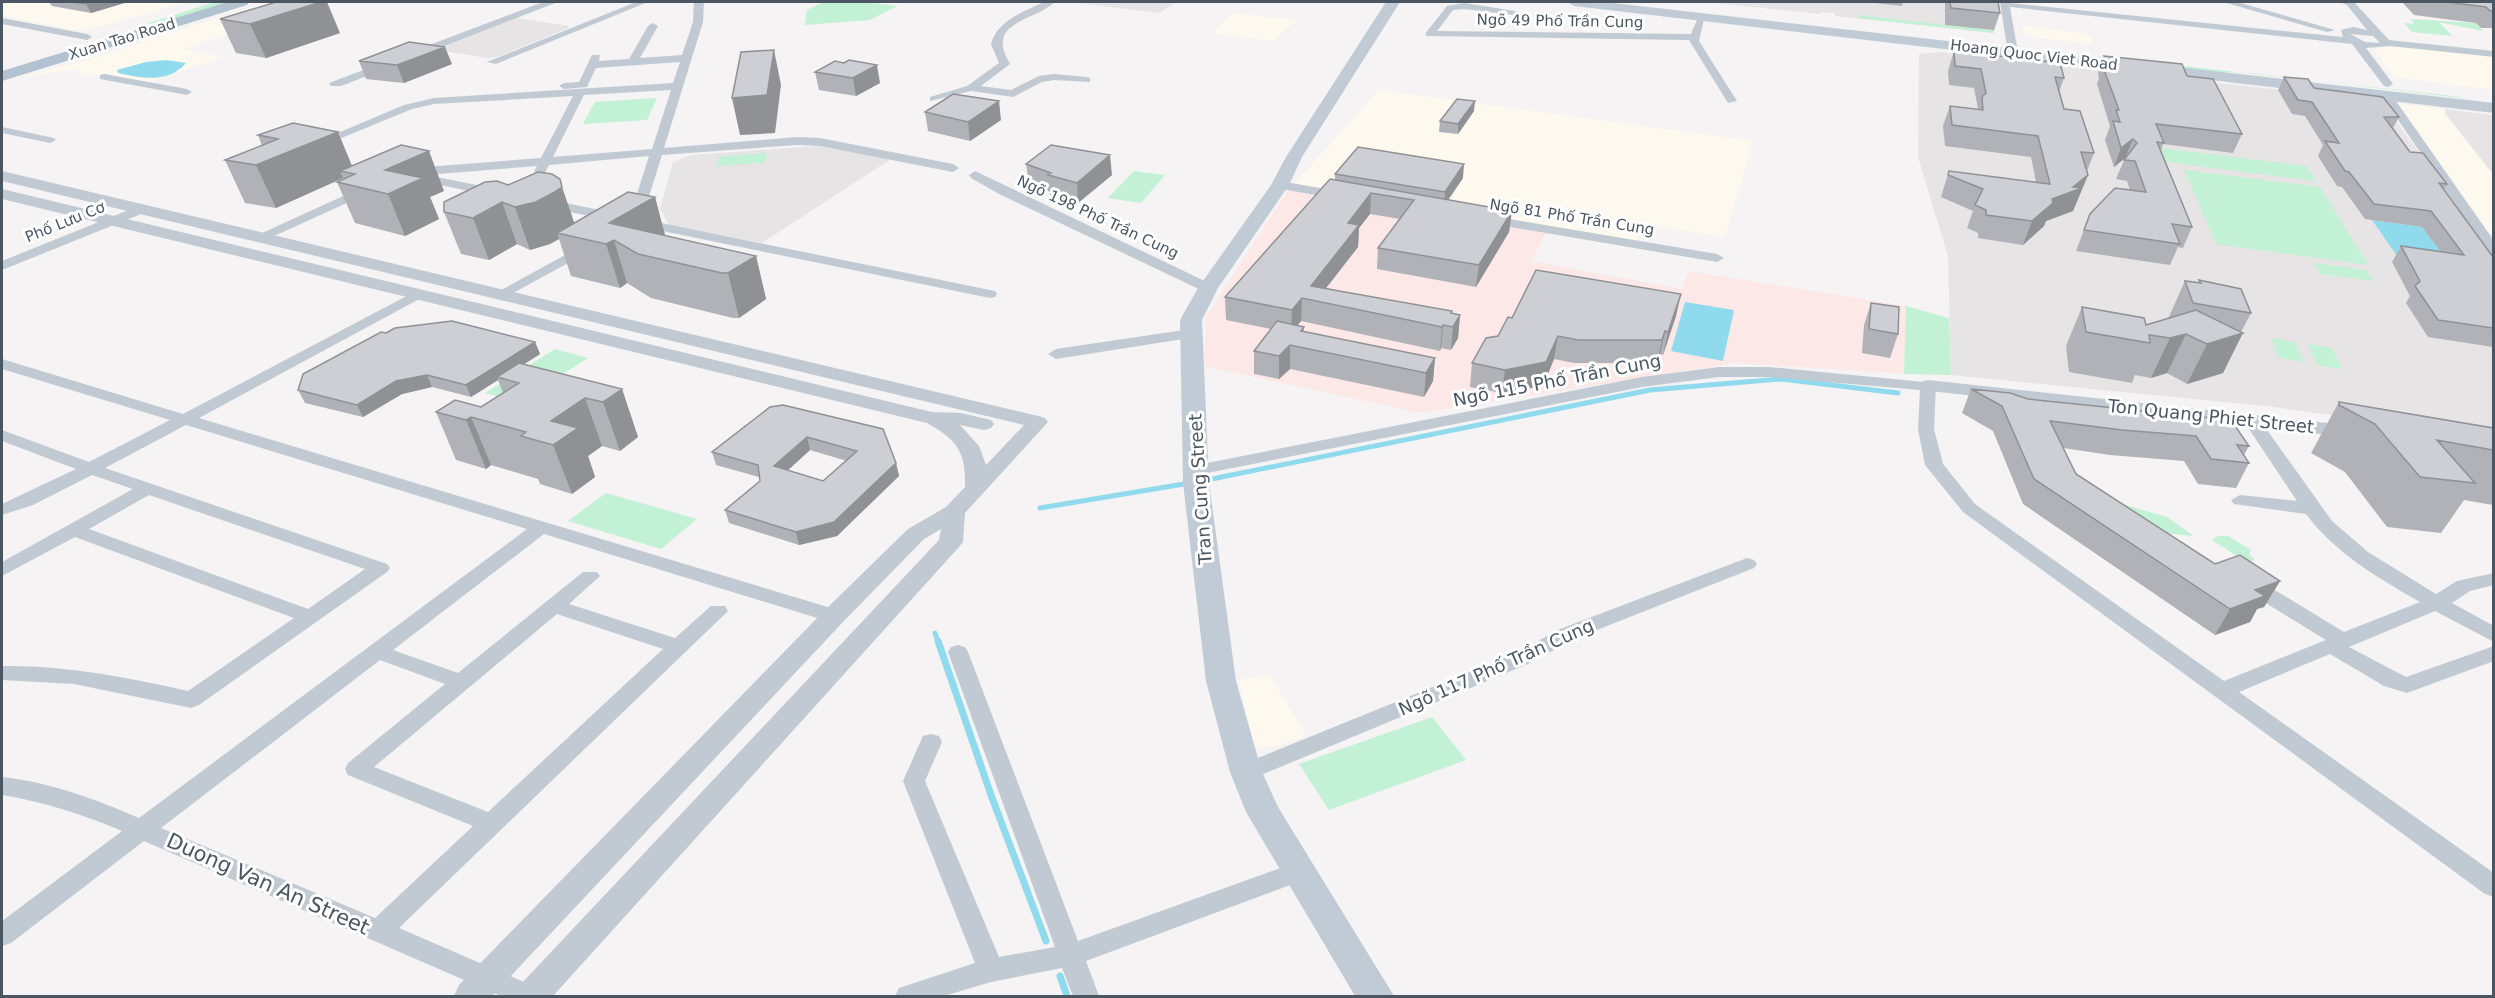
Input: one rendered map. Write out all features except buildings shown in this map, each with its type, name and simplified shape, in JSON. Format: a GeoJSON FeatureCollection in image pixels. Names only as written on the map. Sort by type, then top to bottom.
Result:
{"type":"FeatureCollection","features":[{"type":"Feature","properties":{"kind":"main road","name":"Xuan Tao Road"},"geometry":{"type":"LineString","coordinates":[[2,63],[205,2]]}},
{"type":"Feature","properties":{"kind":"main road","name":"Xuan Tao Road"},"geometry":{"type":"LineString","coordinates":[[2,76],[242,2]]}},
{"type":"Feature","properties":{"kind":"main road","name":"Tran Cung Street"},"geometry":{"type":"LineString","coordinates":[[1375,996],[1263,812],[1246,772],[1221,681],[1196,476],[1191,320],[1208,288],[1280,185],[1294,157],[1393,2]]}},
{"type":"Feature","properties":{"kind":"main road","name":"Hoang Quoc Viet Road"},"geometry":{"type":"LineString","coordinates":[[1574,2],[2387,90],[2493,96]]}},
{"type":"Feature","properties":{"kind":"main road","name":"Hoang Quoc Viet Road"},"geometry":{"type":"LineString","coordinates":[[1645,2],[2012,48]]}},
{"type":"Feature","properties":{"kind":"main road","name":"Hoang Quoc Viet Road"},"geometry":{"type":"LineString","coordinates":[[2387,90],[2493,108]]}},
{"type":"Feature","properties":{"kind":"street"},"geometry":{"type":"LineString","coordinates":[[336,83],[552,2]]}},
{"type":"Feature","properties":{"kind":"street"},"geometry":{"type":"LineString","coordinates":[[492,62],[643,2]]}},
{"type":"Feature","properties":{"kind":"street"},"geometry":{"type":"LineString","coordinates":[[499,295],[635,221],[698,22],[699,2]]}},
{"type":"Feature","properties":{"kind":"street"},"geometry":{"type":"LineString","coordinates":[[934,99],[971,88],[1005,64],[996,46],[1004,30],[1050,2]]}},
{"type":"Feature","properties":{"kind":"street"},"geometry":{"type":"LineString","coordinates":[[1507,35],[1522,13],[1527,11],[1533,2]]}},
{"type":"Feature","properties":{"kind":"street"},"geometry":{"type":"LineString","coordinates":[[2228,2],[2250,5],[2380,46],[2386,43]]}},
{"type":"Feature","properties":{"kind":"street"},"geometry":{"type":"LineString","coordinates":[[2344,2],[2350,3],[2386,43],[2493,54]]}},
{"type":"Feature","properties":{"kind":"street"},"geometry":{"type":"LineString","coordinates":[[2012,48],[2005,3],[2350,37],[2376,34]]}},
{"type":"Feature","properties":{"kind":"street","name":"Ngõ 49 Phố Trần Cung"},"geometry":{"type":"LineString","coordinates":[[1522,13],[1464,6],[1450,8],[1430,34],[1690,37]]}},
{"type":"Feature","properties":{"kind":"street"},"geometry":{"type":"LineString","coordinates":[[1702,16],[1694,41],[1732,101]]}},
{"type":"Feature","properties":{"kind":"street"},"geometry":{"type":"LineString","coordinates":[[2,21],[87,37]]}},
{"type":"Feature","properties":{"kind":"street"},"geometry":{"type":"LineString","coordinates":[[633,62],[653,26]]}},
{"type":"Feature","properties":{"kind":"street"},"geometry":{"type":"LineString","coordinates":[[2350,37],[2491,246]]}},
{"type":"Feature","properties":{"kind":"street"},"geometry":{"type":"LineString","coordinates":[[535,180],[546,162],[593,61],[633,62],[687,58]]}},
{"type":"Feature","properties":{"kind":"street"},"geometry":{"type":"LineString","coordinates":[[104,77],[187,92]]}},
{"type":"Feature","properties":{"kind":"street"},"geometry":{"type":"LineString","coordinates":[[986,77],[1029,84]]}},
{"type":"Feature","properties":{"kind":"street"},"geometry":{"type":"LineString","coordinates":[[971,88],[1013,94],[1039,79],[1054,77],[1086,80]]}},
{"type":"Feature","properties":{"kind":"street"},"geometry":{"type":"LineString","coordinates":[[409,95],[680,82]]}},
{"type":"Feature","properties":{"kind":"street"},"geometry":{"type":"LineString","coordinates":[[312,153],[382,117],[423,104],[581,88]]}},
{"type":"Feature","properties":{"kind":"street"},"geometry":{"type":"LineString","coordinates":[[2,130],[50,140]]}},
{"type":"Feature","properties":{"kind":"street"},"geometry":{"type":"LineString","coordinates":[[508,195],[403,173],[797,141],[820,142],[953,168]]}},
{"type":"Feature","properties":{"kind":"street","name":"Ngõ 198 Phố Trần Cung"},"geometry":{"type":"LineString","coordinates":[[975,175],[1003,191],[1208,288]]}},
{"type":"Feature","properties":{"kind":"street"},"geometry":{"type":"LineString","coordinates":[[2,176],[499,295],[1032,428]]}},
{"type":"Feature","properties":{"kind":"street"},"geometry":{"type":"LineString","coordinates":[[258,238],[381,183]]}},
{"type":"Feature","properties":{"kind":"street"},"geometry":{"type":"LineString","coordinates":[[1280,185],[1360,198]]}},
{"type":"Feature","properties":{"kind":"street"},"geometry":{"type":"LineString","coordinates":[[2,194],[932,418],[961,419],[1032,428]]}},
{"type":"Feature","properties":{"kind":"street"},"geometry":{"type":"LineString","coordinates":[[536,201],[990,294]]}},
{"type":"Feature","properties":{"kind":"street","name":"Phố Lưu Cơ"},"geometry":{"type":"LineString","coordinates":[[2,266],[141,209]]}},
{"type":"Feature","properties":{"kind":"street","name":"Ngõ 81 Phố Trần Cung"},"geometry":{"type":"LineString","coordinates":[[1474,217],[1717,258]]}},
{"type":"Feature","properties":{"kind":"street"},"geometry":{"type":"LineString","coordinates":[[2,510],[27,501],[91,469],[418,294]]}},
{"type":"Feature","properties":{"kind":"street"},"geometry":{"type":"LineString","coordinates":[[1056,354],[1191,334]]}},
{"type":"Feature","properties":{"kind":"street"},"geometry":{"type":"LineString","coordinates":[[2,364],[834,616]]}},
{"type":"Feature","properties":{"kind":"street","name":"Ngõ 115 Phố Trần Cung"},"geometry":{"type":"LineString","coordinates":[[1196,476],[1642,382],[1719,372],[1769,372],[1928,386]]}},
{"type":"Feature","properties":{"kind":"street"},"geometry":{"type":"LineString","coordinates":[[1928,386],[1926,429],[1934,465],[1969,508],[2221,691],[2490,880]]}},
{"type":"Feature","properties":{"kind":"street","name":"Ton Quang Phiet Street"},"geometry":{"type":"LineString","coordinates":[[1928,386],[2373,434]]}},
{"type":"Feature","properties":{"kind":"street"},"geometry":{"type":"LineString","coordinates":[[932,418],[949,426],[967,441],[974,454],[977,467],[976,489]]}},
{"type":"Feature","properties":{"kind":"street"},"geometry":{"type":"LineString","coordinates":[[2251,420],[2314,509],[2343,542],[2371,563],[2493,635]]}},
{"type":"Feature","properties":{"kind":"street"},"geometry":{"type":"LineString","coordinates":[[479,988],[834,616],[916,534],[954,512],[1032,428]]}},
{"type":"Feature","properties":{"kind":"street"},"geometry":{"type":"LineString","coordinates":[[2,673],[35,672],[117,682],[192,700],[380,568],[5,439]]}},
{"type":"Feature","properties":{"kind":"street"},"geometry":{"type":"LineString","coordinates":[[2,570],[148,488]]}},
{"type":"Feature","properties":{"kind":"street"},"geometry":{"type":"LineString","coordinates":[[2240,500],[2314,509]]}},
{"type":"Feature","properties":{"kind":"street"},"geometry":{"type":"LineString","coordinates":[[531,996],[951,542],[954,512]]}},
{"type":"Feature","properties":{"kind":"street"},"geometry":{"type":"LineString","coordinates":[[2,936],[542,527]]}},
{"type":"Feature","properties":{"kind":"street"},"geometry":{"type":"LineString","coordinates":[[74,530],[310,617]]}},
{"type":"Feature","properties":{"kind":"street","name":"Ngõ 117 Phố Trần Cung"},"geometry":{"type":"LineString","coordinates":[[1246,772],[1521,659],[1567,634],[1747,564]]}},
{"type":"Feature","properties":{"kind":"street"},"geometry":{"type":"LineString","coordinates":[[491,823],[356,769],[590,576]]}},
{"type":"Feature","properties":{"kind":"street"},"geometry":{"type":"LineString","coordinates":[[2221,691],[2438,602],[2464,586],[2493,579]]}},
{"type":"Feature","properties":{"kind":"street"},"geometry":{"type":"LineString","coordinates":[[2258,589],[2392,681],[2407,685],[2493,653]]}},
{"type":"Feature","properties":{"kind":"street"},"geometry":{"type":"LineString","coordinates":[[554,606],[678,647]]}},
{"type":"Feature","properties":{"kind":"street"},"geometry":{"type":"LineString","coordinates":[[378,932],[718,611]]}},
{"type":"Feature","properties":{"kind":"street"},"geometry":{"type":"LineString","coordinates":[[378,652],[460,682]]}},
{"type":"Feature","properties":{"kind":"street"},"geometry":{"type":"LineString","coordinates":[[958,652],[1086,996]]}},
{"type":"Feature","properties":{"kind":"street"},"geometry":{"type":"LineString","coordinates":[[931,742],[914,781],[991,970]]}},
{"type":"Feature","properties":{"kind":"street","name":"Duong Van An Street"},"geometry":{"type":"LineString","coordinates":[[2,786],[72,801],[142,829],[378,932],[479,988],[531,996]]}},
{"type":"Feature","properties":{"kind":"street"},"geometry":{"type":"LineString","coordinates":[[908,996],[991,970],[1070,955],[1300,871]]}},
{"type":"Feature","properties":{"kind":"shaded area"},"geometry":{"type":"Polygon","coordinates":[[[16,2],[187,2],[108,25],[76,30],[2,16],[2,5],[16,2]]]}},
{"type":"Feature","properties":{"kind":"shaded area"},"geometry":{"type":"Polygon","coordinates":[[[267,2],[310,7],[183,49],[224,57],[148,82],[106,74],[82,76],[78,69],[23,77],[87,60],[267,2]]]}},
{"type":"Feature","properties":{"kind":"shaded area"},"geometry":{"type":"Polygon","coordinates":[[[1069,2],[1176,2],[1160,13],[1069,2]]]}},
{"type":"Feature","properties":{"kind":"shaded area"},"geometry":{"type":"Polygon","coordinates":[[[1706,2],[1990,2],[1994,33],[1835,16],[1835,13],[1821,12],[1821,14],[1706,2]]]}},
{"type":"Feature","properties":{"kind":"shaded area"},"geometry":{"type":"Polygon","coordinates":[[[1234,13],[1297,20],[1272,41],[1211,33],[1234,13]]]}},
{"type":"Feature","properties":{"kind":"shaded area"},"geometry":{"type":"Polygon","coordinates":[[[517,18],[569,26],[497,57],[487,58],[438,50],[439,47],[517,18]]]}},
{"type":"Feature","properties":{"kind":"shaded area"},"geometry":{"type":"Polygon","coordinates":[[[2023,26],[2090,34],[2093,44],[2039,38],[2024,33],[2023,26]]]}},
{"type":"Feature","properties":{"kind":"shaded area"},"geometry":{"type":"Polygon","coordinates":[[[2395,45],[2493,55],[2493,90],[2394,77],[2374,50],[2385,47],[2397,48],[2395,45]]]}},
{"type":"Feature","properties":{"kind":"shaded area"},"geometry":{"type":"Polygon","coordinates":[[[1940,52],[2354,98],[2386,107],[2466,217],[2493,264],[2493,438],[2274,407],[1951,375],[1948,256],[1918,157],[1919,54],[1940,52]]]}},
{"type":"Feature","properties":{"kind":"shaded area"},"geometry":{"type":"Polygon","coordinates":[[[1379,90],[1753,141],[1725,237],[1643,224],[1636,241],[1293,185],[1379,90]]]}},
{"type":"Feature","properties":{"kind":"shaded area"},"geometry":{"type":"Polygon","coordinates":[[[2399,104],[2444,109],[2447,112],[2444,113],[2493,174],[2493,238],[2399,104]]]}},
{"type":"Feature","properties":{"kind":"shaded area"},"geometry":{"type":"Polygon","coordinates":[[[2444,109],[2493,115],[2493,174],[2444,112],[2446,112],[2444,109]]]}},
{"type":"Feature","properties":{"kind":"shaded area"},"geometry":{"type":"Polygon","coordinates":[[[819,146],[891,159],[762,243],[669,225],[660,209],[673,162],[691,155],[819,146]]]}},
{"type":"Feature","properties":{"kind":"shaded area"},"geometry":{"type":"Polygon","coordinates":[[[1288,190],[1546,232],[1532,261],[1682,289],[1689,271],[1906,306],[1904,374],[1735,363],[1420,413],[1204,366],[1206,317],[1288,190]]]}},
{"type":"Feature","properties":{"kind":"shaded area"},"geometry":{"type":"Polygon","coordinates":[[[1270,675],[1306,736],[1278,746],[1254,747],[1238,680],[1270,675]]]}},
{"type":"Feature","properties":{"kind":"green space"},"geometry":{"type":"Polygon","coordinates":[[[215,2],[233,2],[150,27],[133,28],[215,2]]]}},
{"type":"Feature","properties":{"kind":"green space"},"geometry":{"type":"Polygon","coordinates":[[[824,2],[864,2],[897,6],[870,20],[805,25],[807,10],[824,2]]]}},
{"type":"Feature","properties":{"kind":"green space"},"geometry":{"type":"Polygon","coordinates":[[[1858,15],[1994,30],[1994,33],[1858,18],[1858,15]]]}},
{"type":"Feature","properties":{"kind":"green space"},"geometry":{"type":"Polygon","coordinates":[[[2411,19],[2476,23],[2483,31],[2439,22],[2452,36],[2412,32],[2404,23],[2414,24],[2411,19]]]}},
{"type":"Feature","properties":{"kind":"green space"},"geometry":{"type":"Polygon","coordinates":[[[2039,50],[2244,73],[2193,71],[2039,50]]]}},
{"type":"Feature","properties":{"kind":"green space"},"geometry":{"type":"Polygon","coordinates":[[[2244,73],[2251,73],[2319,81],[2244,73]]]}},
{"type":"Feature","properties":{"kind":"green space"},"geometry":{"type":"Polygon","coordinates":[[[2319,81],[2453,96],[2469,99],[2319,81]]]}},
{"type":"Feature","properties":{"kind":"green space"},"geometry":{"type":"Polygon","coordinates":[[[657,98],[647,120],[583,124],[595,102],[657,98]]]}},
{"type":"Feature","properties":{"kind":"green space"},"geometry":{"type":"Polygon","coordinates":[[[2153,147],[2307,166],[2316,181],[2159,161],[2153,147]]]}},
{"type":"Feature","properties":{"kind":"green space"},"geometry":{"type":"Polygon","coordinates":[[[767,153],[764,163],[716,166],[719,157],[767,153]]]}},
{"type":"Feature","properties":{"kind":"green space"},"geometry":{"type":"Polygon","coordinates":[[[2184,170],[2320,187],[2368,265],[2216,244],[2184,170]]]}},
{"type":"Feature","properties":{"kind":"green space"},"geometry":{"type":"Polygon","coordinates":[[[1134,171],[1165,175],[1141,203],[1108,198],[1134,171]]]}},
{"type":"Feature","properties":{"kind":"green space"},"geometry":{"type":"Polygon","coordinates":[[[2314,263],[2366,270],[2373,281],[2320,274],[2314,263]]]}},
{"type":"Feature","properties":{"kind":"green space"},"geometry":{"type":"Polygon","coordinates":[[[1906,306],[1949,318],[1951,375],[1904,374],[1906,306]]]}},
{"type":"Feature","properties":{"kind":"green space"},"geometry":{"type":"Polygon","coordinates":[[[2271,338],[2295,342],[2303,362],[2279,358],[2271,338]]]}},
{"type":"Feature","properties":{"kind":"green space"},"geometry":{"type":"Polygon","coordinates":[[[2308,344],[2332,348],[2342,369],[2317,365],[2308,344]]]}},
{"type":"Feature","properties":{"kind":"green space"},"geometry":{"type":"Polygon","coordinates":[[[555,349],[588,358],[519,402],[485,393],[555,349]]]}},
{"type":"Feature","properties":{"kind":"green space"},"geometry":{"type":"Polygon","coordinates":[[[606,493],[697,519],[661,549],[568,521],[606,493]]]}},
{"type":"Feature","properties":{"kind":"green space"},"geometry":{"type":"Polygon","coordinates":[[[2112,501],[2167,517],[2194,536],[2152,532],[2112,501]]]}},
{"type":"Feature","properties":{"kind":"green space"},"geometry":{"type":"Polygon","coordinates":[[[2217,536],[2228,536],[2251,550],[2249,554],[2255,560],[2246,562],[2212,540],[2217,536]]]}},
{"type":"Feature","properties":{"kind":"green space"},"geometry":{"type":"Polygon","coordinates":[[[1432,717],[1466,760],[1329,810],[1299,764],[1432,717]]]}},
{"type":"Feature","properties":{"kind":"water"},"geometry":{"type":"Polygon","coordinates":[[[166,60],[186,63],[171,74],[154,78],[127,75],[118,73],[117,70],[146,62],[166,60]]]}},
{"type":"Feature","properties":{"kind":"water"},"geometry":{"type":"Polygon","coordinates":[[[2372,220],[2422,227],[2455,271],[2402,263],[2372,220]]]}},
{"type":"Feature","properties":{"kind":"water"},"geometry":{"type":"Polygon","coordinates":[[[1685,302],[1734,310],[1723,361],[1671,351],[1685,302]]]}},
{"type":"Feature","properties":{"kind":"waterway"},"geometry":{"type":"LineString","coordinates":[[1202,481],[1650,390],[1781,379],[1898,393]]}},
{"type":"Feature","properties":{"kind":"waterway"},"geometry":{"type":"LineString","coordinates":[[1040,508],[1190,483]]}},
{"type":"Feature","properties":{"kind":"waterway"},"geometry":{"type":"LineString","coordinates":[[935,633],[938,642]]}},
{"type":"Feature","properties":{"kind":"waterway"},"geometry":{"type":"LineString","coordinates":[[938,641],[991,795],[1046,941]]}},
{"type":"Feature","properties":{"kind":"waterway"},"geometry":{"type":"LineString","coordinates":[[1060,976],[1067,996]]}}]}
